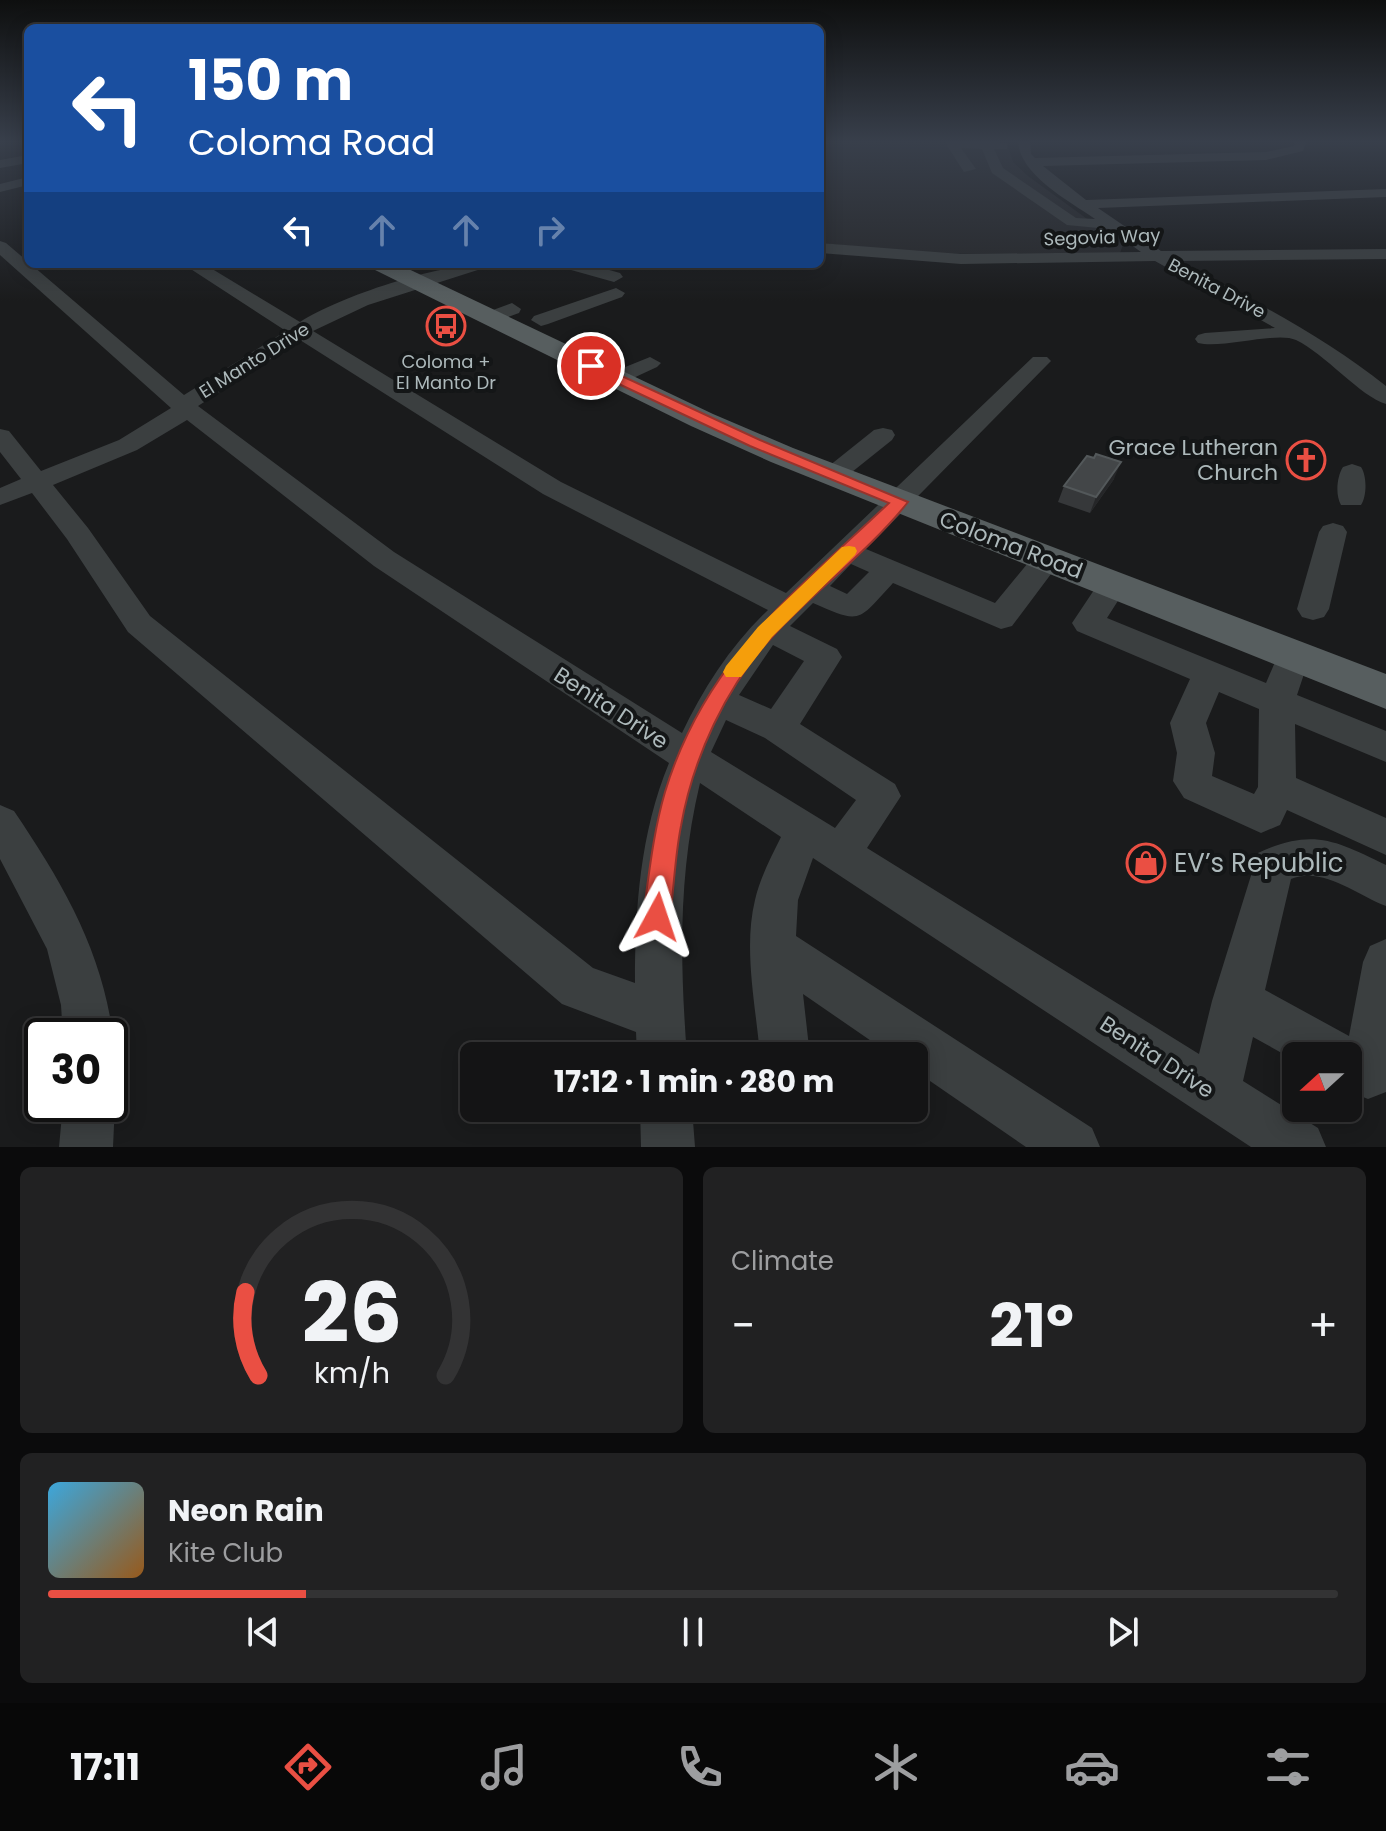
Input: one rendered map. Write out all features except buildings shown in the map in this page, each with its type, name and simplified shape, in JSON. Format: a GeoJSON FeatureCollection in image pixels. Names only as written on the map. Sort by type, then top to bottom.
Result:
{"type":"FeatureCollection","features":[{"type":"Feature","properties":{"kind":"main road","name":"Coloma Road"},"geometry":{"type":"LineString","coordinates":[[391,268],[502,313],[616,379],[702,420],[900,502],[1386,692]]}},
{"type":"Feature","properties":{"kind":"street"},"geometry":{"type":"LineString","coordinates":[[1050,194],[1072,222],[1115,225]]}},
{"type":"Feature","properties":{"kind":"street","name":"Benita Drive"},"geometry":{"type":"LineString","coordinates":[[1071,194],[1156,255],[1297,332],[1348,366],[1386,397]]}},
{"type":"Feature","properties":{"kind":"street"},"geometry":{"type":"LineString","coordinates":[[1086,204],[1372,194]]}},
{"type":"Feature","properties":{"kind":"street","name":"Benita Drive"},"geometry":{"type":"LineString","coordinates":[[0,246],[24,267]]}},
{"type":"Feature","properties":{"kind":"street","name":"Segovia Way"},"geometry":{"type":"LineString","coordinates":[[824,248],[937,260],[1269,252],[1386,254]]}},
{"type":"Feature","properties":{"kind":"street","name":"Benita Drive"},"geometry":{"type":"LineString","coordinates":[[25,268],[183,406],[384,559],[1299,1147]]}},
{"type":"Feature","properties":{"kind":"street"},"geometry":{"type":"LineString","coordinates":[[198,268],[552,488],[789,609],[825,657],[778,728]]}},
{"type":"Feature","properties":{"kind":"street","name":"El Manto Drive"},"geometry":{"type":"LineString","coordinates":[[0,497],[157,430],[181,414],[183,406],[299,330],[361,301],[466,268]]}},
{"type":"Feature","properties":{"kind":"street"},"geometry":{"type":"LineString","coordinates":[[541,320],[616,293],[595,283],[614,277],[584,268]]}},
{"type":"Feature","properties":{"kind":"street"},"geometry":{"type":"LineString","coordinates":[[1205,339],[1297,332]]}},
{"type":"Feature","properties":{"kind":"street"},"geometry":{"type":"LineString","coordinates":[[661,1042],[655,967],[658,892],[668,827],[688,757],[716,700],[737,666],[789,609],[1040,361]]}},
{"type":"Feature","properties":{"kind":"street"},"geometry":{"type":"LineString","coordinates":[[616,379],[650,363]]}},
{"type":"Feature","properties":{"kind":"street"},"geometry":{"type":"LineString","coordinates":[[833,475],[883,435]]}},
{"type":"Feature","properties":{"kind":"street"},"geometry":{"type":"LineString","coordinates":[[0,436],[78,534],[139,624],[168,650],[579,987],[659,1016]]}},
{"type":"Feature","properties":{"kind":"street"},"geometry":{"type":"LineString","coordinates":[[1351,499],[1352,472]]}},
{"type":"Feature","properties":{"kind":"street"},"geometry":{"type":"LineString","coordinates":[[1313,609],[1333,532]]}},
{"type":"Feature","properties":{"kind":"street"},"geometry":{"type":"LineString","coordinates":[[848,552],[1001,618],[1047,559]]}},
{"type":"Feature","properties":{"kind":"street"},"geometry":{"type":"LineString","coordinates":[[789,609],[852,608],[889,569]]}},
{"type":"Feature","properties":{"kind":"street"},"geometry":{"type":"LineString","coordinates":[[1113,585],[1088,623],[1386,747]]}},
{"type":"Feature","properties":{"kind":"street"},"geometry":{"type":"LineString","coordinates":[[1209,674],[1188,723],[1196,753],[1192,781],[1198,787],[1261,816],[1266,813],[1277,787],[1277,702],[1293,656]]}},
{"type":"Feature","properties":{"kind":"street"},"geometry":{"type":"LineString","coordinates":[[716,700],[778,728],[881,796],[840,854]]}},
{"type":"Feature","properties":{"kind":"street"},"geometry":{"type":"LineString","coordinates":[[1277,787],[1386,837]]}},
{"type":"Feature","properties":{"kind":"street"},"geometry":{"type":"LineString","coordinates":[[0,823],[59,917],[76,963],[85,1018]]}},
{"type":"Feature","properties":{"kind":"street"},"geometry":{"type":"LineString","coordinates":[[784,1042],[772,909],[804,831]]}},
{"type":"Feature","properties":{"kind":"street"},"geometry":{"type":"LineString","coordinates":[[1214,1093],[1273,867],[1290,856],[1317,855],[1386,886]]}},
{"type":"Feature","properties":{"kind":"street"},"geometry":{"type":"LineString","coordinates":[[774,948],[1073,1147]]}},
{"type":"Feature","properties":{"kind":"street"},"geometry":{"type":"LineString","coordinates":[[1362,1071],[1368,1074],[1386,962]]}},
{"type":"Feature","properties":{"kind":"street"},"geometry":{"type":"LineString","coordinates":[[1236,1001],[1311,1042]]}},
{"type":"Feature","properties":{"kind":"street"},"geometry":{"type":"LineString","coordinates":[[86,1147],[88,1122]]}},
{"type":"Feature","properties":{"kind":"street"},"geometry":{"type":"LineString","coordinates":[[667,1122],[668,1147]]}},
{"type":"Feature","properties":{"kind":"shaded area"},"geometry":{"type":"Polygon","coordinates":[[[824,194],[1052,194],[1123,245],[1120,253],[937,254],[824,243],[824,194]]]}},
{"type":"Feature","properties":{"kind":"slow traffic"},"geometry":{"type":"LineString","coordinates":[[733,672],[765,632],[849,551]]}},
{"type":"Feature","properties":{"kind":"place","name":"Coloma + El Manto Dr"},"geometry":{"type":"Point","coordinates":[446,326]}},
{"type":"Feature","properties":{"kind":"place","name":"Grace Lutheran Church"},"geometry":{"type":"Point","coordinates":[1306,460]}},
{"type":"Feature","properties":{"kind":"place","name":"EV’s Republic"},"geometry":{"type":"Point","coordinates":[1146,863]}},
{"type":"Feature","properties":{"kind":"route"},"geometry":{"type":"LineString","coordinates":[[591,366],[702,420],[900,502],[765,632],[737,666],[711,707],[688,757],[668,827],[657,917]]}}]}
